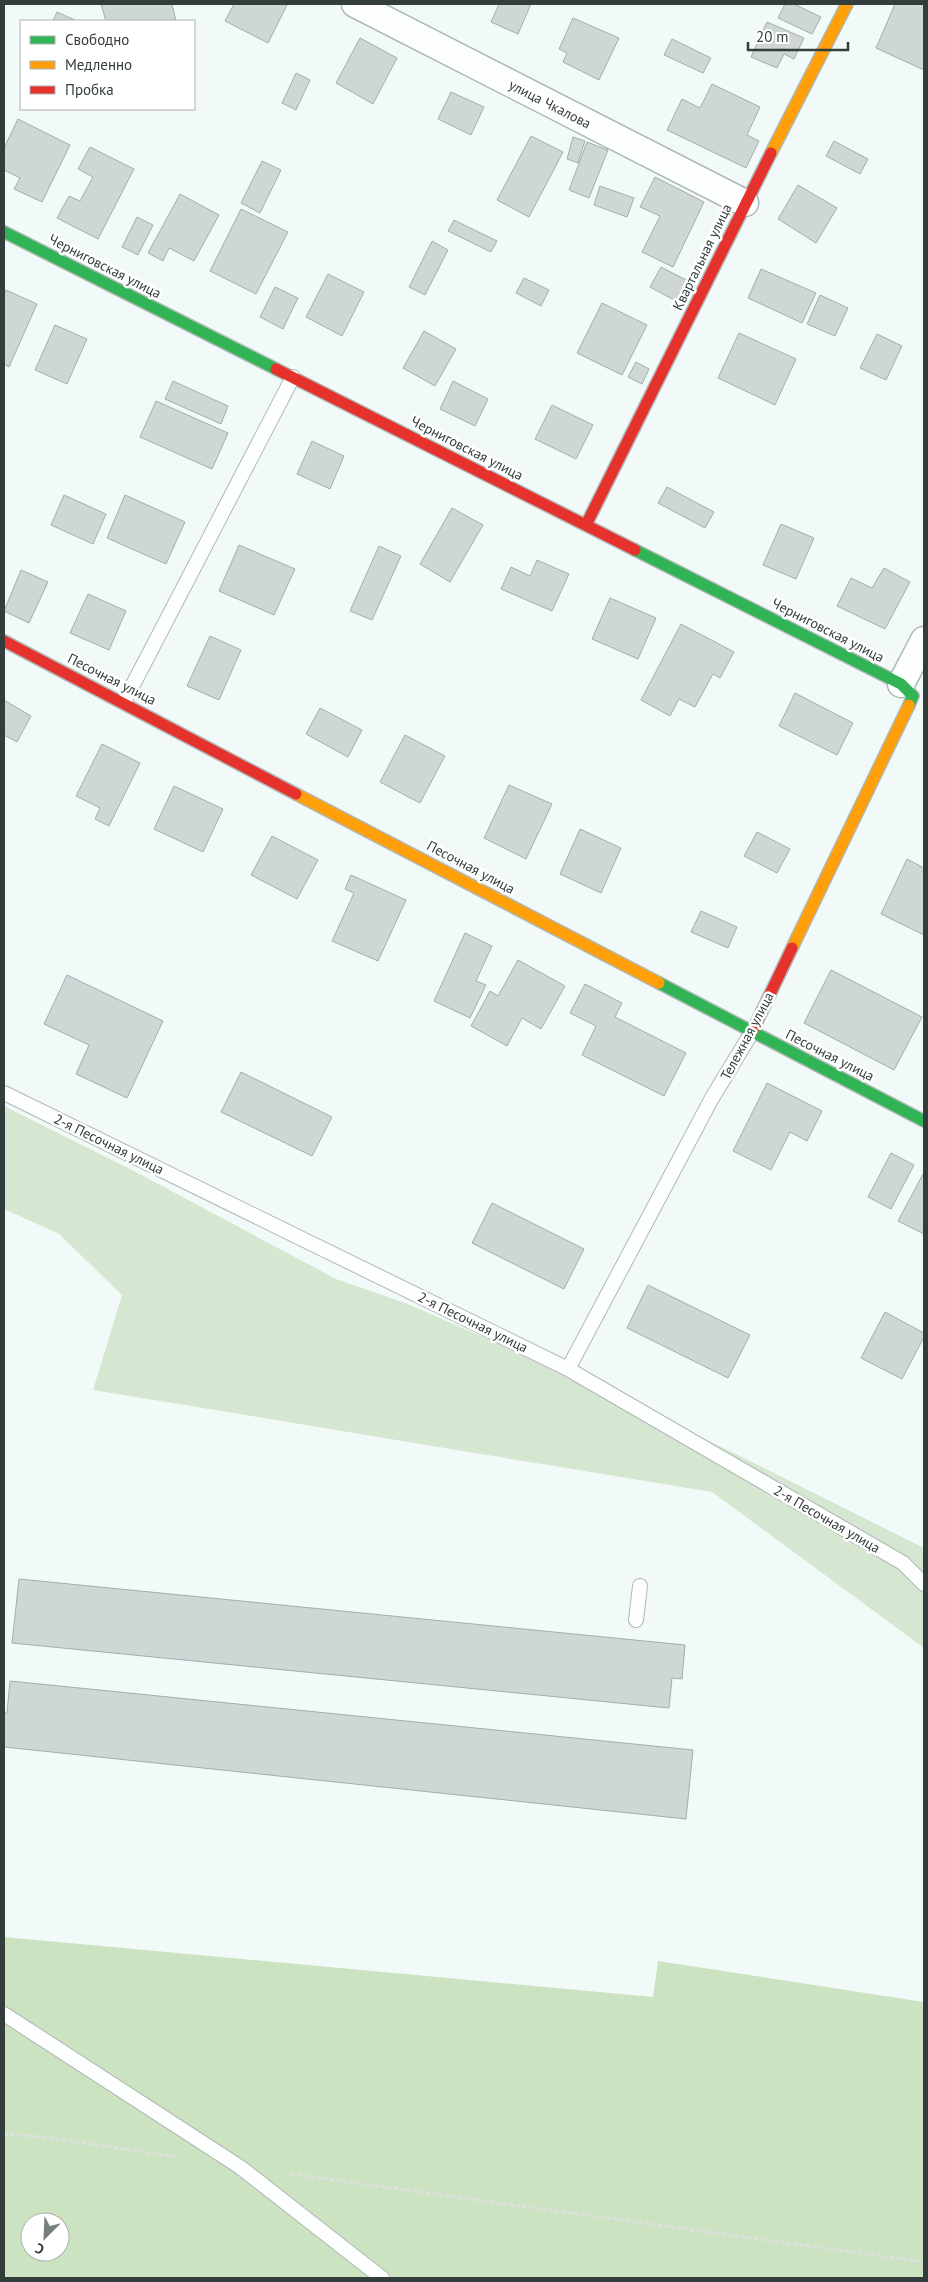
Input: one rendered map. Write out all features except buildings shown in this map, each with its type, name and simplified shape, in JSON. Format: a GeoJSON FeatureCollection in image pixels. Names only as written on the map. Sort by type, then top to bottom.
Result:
{"type":"FeatureCollection","features":[{"type":"Feature","properties":{"kind":"street","name":"улица Чкалова"},"geometry":{"type":"LineString","coordinates":[[355,4],[745,203]]}},
{"type":"Feature","properties":{"kind":"street","name":"Квартальная улица"},"geometry":{"type":"LineString","coordinates":[[586,525],[745,203],[847,4]]}},
{"type":"Feature","properties":{"kind":"street","name":"Черниговская улица"},"geometry":{"type":"LineString","coordinates":[[4,232],[586,525],[907,690]]}},
{"type":"Feature","properties":{"kind":"street","name":"Тележная улица"},"geometry":{"type":"LineString","coordinates":[[752,1032],[907,690],[924,640]]}},
{"type":"Feature","properties":{"kind":"street","name":"Песочная улица"},"geometry":{"type":"LineString","coordinates":[[4,641],[924,1121]]}},
{"type":"Feature","properties":{"kind":"lane"},"geometry":{"type":"LineString","coordinates":[[124,702],[293,377]]}},
{"type":"Feature","properties":{"kind":"lane","name":"Тележная улица"},"geometry":{"type":"LineString","coordinates":[[568,1369],[712,1098],[752,1032]]}},
{"type":"Feature","properties":{"kind":"lane","name":"2-я Песочная улица"},"geometry":{"type":"LineString","coordinates":[[4,1093],[568,1369],[903,1562],[924,1584]]}},
{"type":"Feature","properties":{"kind":"lane"},"geometry":{"type":"LineString","coordinates":[[636,1620],[640,1586]]}},
{"type":"Feature","properties":{"kind":"lane"},"geometry":{"type":"LineString","coordinates":[[4,2014],[240,2167],[382,2278]]}},
{"type":"Feature","properties":{"kind":"path"},"geometry":{"type":"LineString","coordinates":[[4,2134],[43,2137],[181,2158]]}},
{"type":"Feature","properties":{"kind":"path"},"geometry":{"type":"LineString","coordinates":[[288,2174],[924,2262]]}},
{"type":"Feature","properties":{"kind":"green space"},"geometry":{"type":"Polygon","coordinates":[[[4,1106],[136,1172],[336,1279],[408,1304],[506,1347],[730,1451],[924,1548],[924,1648],[712,1492],[93,1390],[122,1295],[59,1234],[4,1209],[4,1106]]]}},
{"type":"Feature","properties":{"kind":"green space"},"geometry":{"type":"Polygon","coordinates":[[[4,1937],[653,1997],[658,1961],[924,2002],[924,2278],[4,2278],[4,1937]]]}},
{"type":"Feature","properties":{"kind":"traffic: fast"},"geometry":{"type":"LineString","coordinates":[[4,232],[276,369]]}},
{"type":"Feature","properties":{"kind":"traffic: fast"},"geometry":{"type":"LineString","coordinates":[[635,550],[901,684],[913,696],[909,705]]}},
{"type":"Feature","properties":{"kind":"traffic: fast"},"geometry":{"type":"LineString","coordinates":[[659,983],[924,1121]]}},
{"type":"Feature","properties":{"kind":"traffic: slow"},"geometry":{"type":"LineString","coordinates":[[771,153],[847,4]]}},
{"type":"Feature","properties":{"kind":"traffic: slow"},"geometry":{"type":"LineString","coordinates":[[792,948],[909,705]]}},
{"type":"Feature","properties":{"kind":"traffic: slow"},"geometry":{"type":"LineString","coordinates":[[296,794],[659,983]]}},
{"type":"Feature","properties":{"kind":"traffic: jam"},"geometry":{"type":"LineString","coordinates":[[586,525],[771,153]]}},
{"type":"Feature","properties":{"kind":"traffic: jam"},"geometry":{"type":"LineString","coordinates":[[276,369],[635,550]]}},
{"type":"Feature","properties":{"kind":"traffic: jam"},"geometry":{"type":"LineString","coordinates":[[4,641],[296,794]]}},
{"type":"Feature","properties":{"kind":"traffic: jam"},"geometry":{"type":"LineString","coordinates":[[752,1032],[792,948]]}}]}
